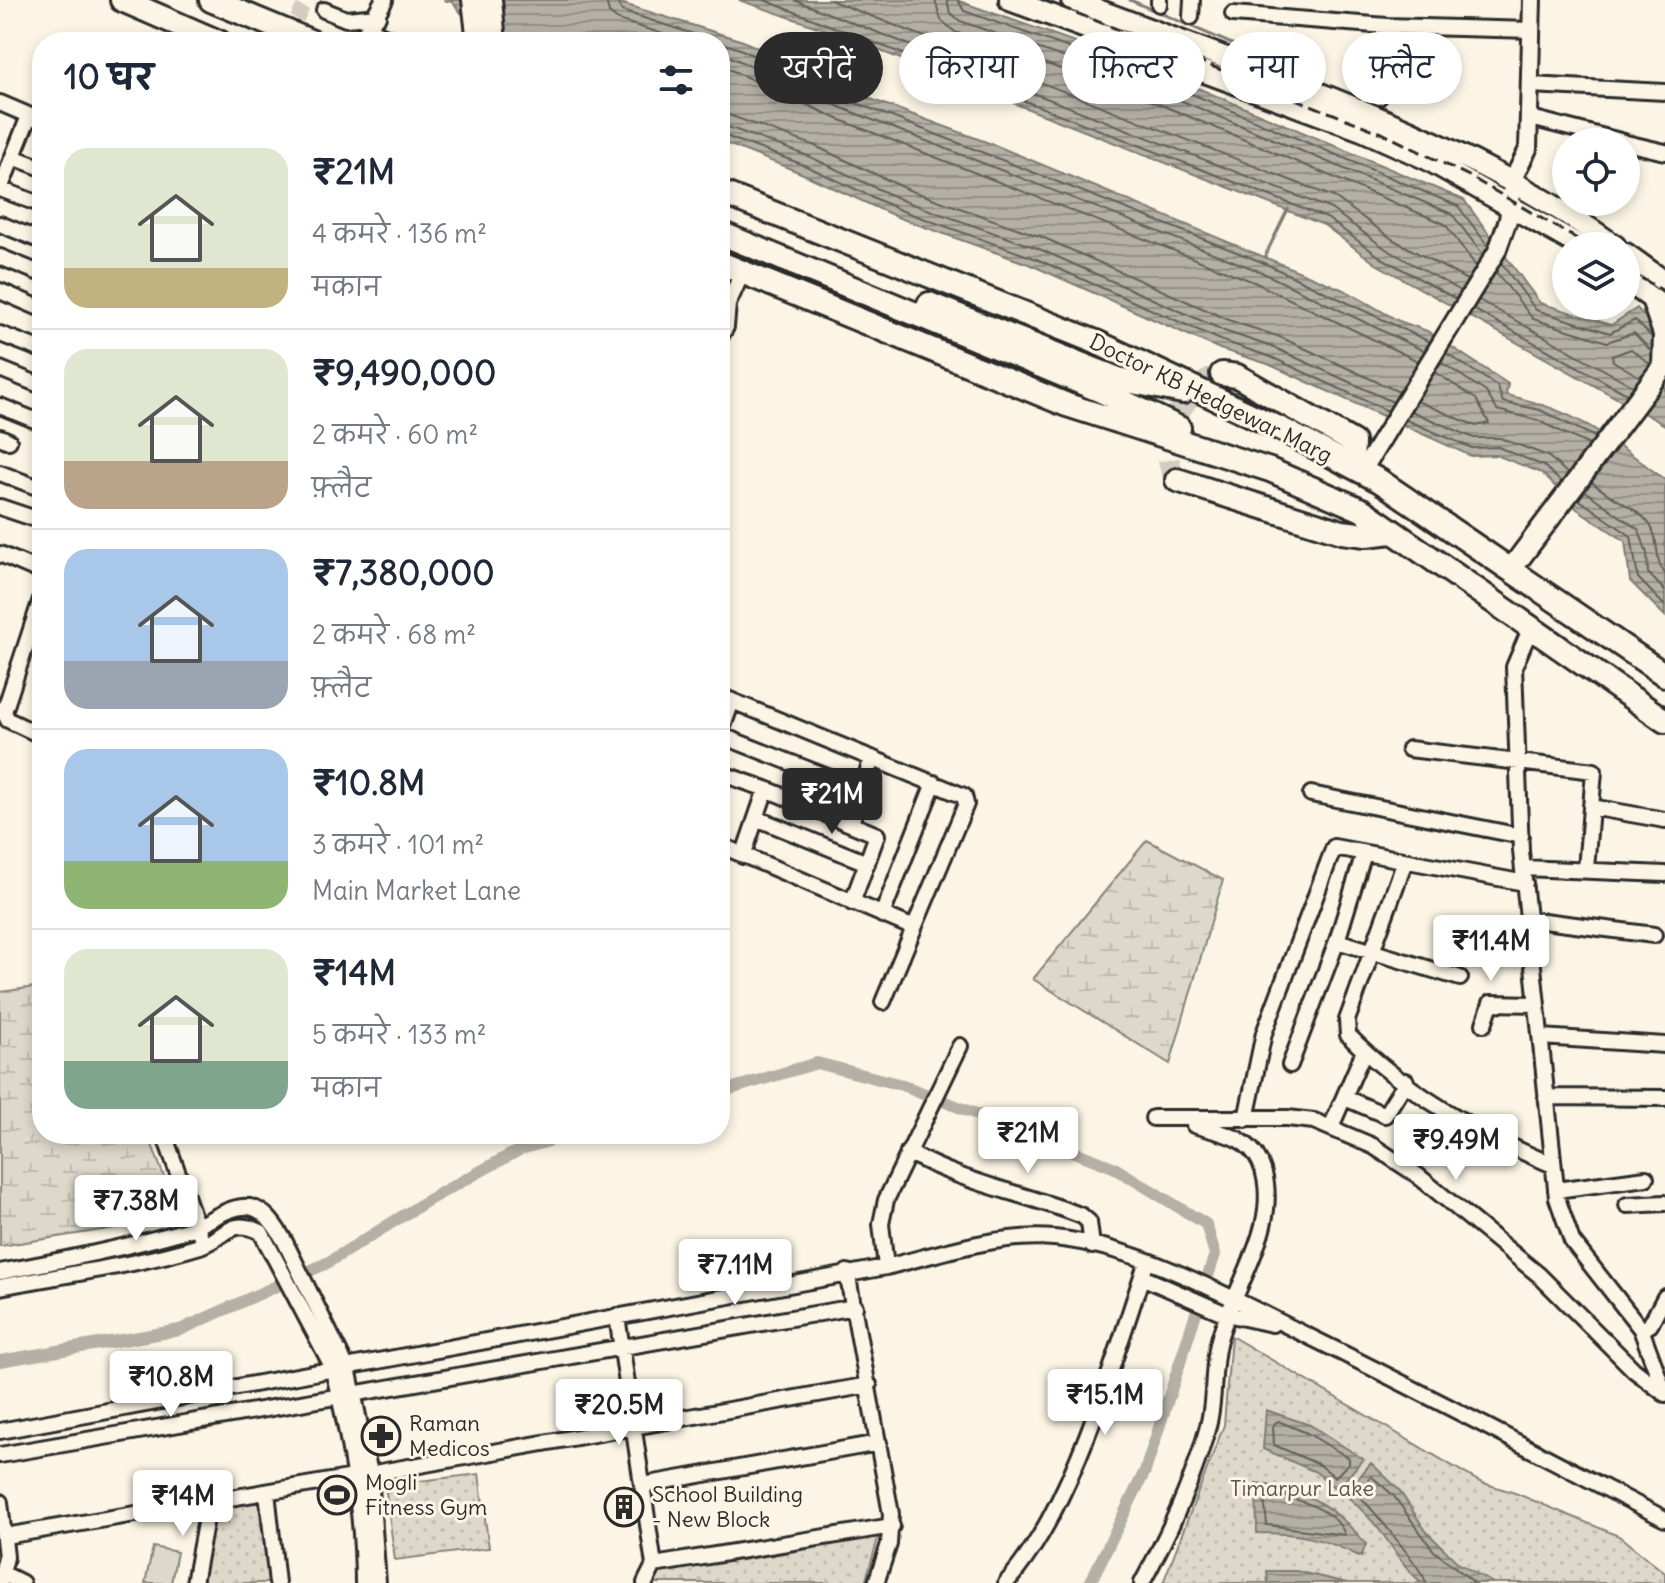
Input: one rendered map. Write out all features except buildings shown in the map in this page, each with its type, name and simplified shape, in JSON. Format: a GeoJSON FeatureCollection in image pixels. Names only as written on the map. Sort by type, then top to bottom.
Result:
{"type":"FeatureCollection","features":[{"type":"Feature","properties":{"kind":"highway"},"geometry":{"type":"LineString","coordinates":[[122,0],[196,32]]}},
{"type":"Feature","properties":{"kind":"highway"},"geometry":{"type":"LineString","coordinates":[[211,0],[288,32]]}},
{"type":"Feature","properties":{"kind":"highway"},"geometry":{"type":"LineString","coordinates":[[474,0],[478,32]]}},
{"type":"Feature","properties":{"kind":"highway"},"geometry":{"type":"LineString","coordinates":[[490,0],[493,32]]}},
{"type":"Feature","properties":{"kind":"highway","name":"Doctor KB Hedgewar Marg"},"geometry":{"type":"LineString","coordinates":[[730,198],[1096,342],[1357,469],[1512,568],[1665,675]]}},
{"type":"Feature","properties":{"kind":"highway"},"geometry":{"type":"LineString","coordinates":[[730,225],[1072,370],[1270,470]]}},
{"type":"Feature","properties":{"kind":"highway"},"geometry":{"type":"LineString","coordinates":[[730,237],[1072,370],[1218,400]]}},
{"type":"Feature","properties":{"kind":"highway","name":"Doctor KB Hedgewar Marg"},"geometry":{"type":"LineString","coordinates":[[730,268],[1067,405],[1270,470],[1362,510],[1665,721]]}},
{"type":"Feature","properties":{"kind":"highway"},"geometry":{"type":"LineString","coordinates":[[1222,374],[1237,376],[1353,442],[1357,469]]}},
{"type":"Feature","properties":{"kind":"highway"},"geometry":{"type":"LineString","coordinates":[[1177,480],[1342,532],[1366,535],[1392,532]]}},
{"type":"Feature","properties":{"kind":"main road"},"geometry":{"type":"LineString","coordinates":[[1010,0],[1362,130],[1427,159],[1557,232]]}},
{"type":"Feature","properties":{"kind":"main road"},"geometry":{"type":"LineString","coordinates":[[1086,3],[1370,113],[1513,179],[1594,232]]}},
{"type":"Feature","properties":{"kind":"main road"},"geometry":{"type":"LineString","coordinates":[[1640,264],[1665,282]]}},
{"type":"Feature","properties":{"kind":"main road"},"geometry":{"type":"LineString","coordinates":[[1512,568],[1661,371],[1664,334],[1659,304],[1640,290]]}},
{"type":"Feature","properties":{"kind":"street"},"geometry":{"type":"LineString","coordinates":[[1191,17],[1192,0]]}},
{"type":"Feature","properties":{"kind":"street"},"geometry":{"type":"LineString","coordinates":[[1249,16],[1250,0]]}},
{"type":"Feature","properties":{"kind":"street"},"geometry":{"type":"LineString","coordinates":[[1357,469],[1380,442],[1497,251],[1513,179],[1526,157],[1531,118],[1532,0]]}},
{"type":"Feature","properties":{"kind":"street"},"geometry":{"type":"LineString","coordinates":[[324,10],[346,19],[373,22]]}},
{"type":"Feature","properties":{"kind":"street"},"geometry":{"type":"LineString","coordinates":[[1233,14],[1387,26],[1532,30]]}},
{"type":"Feature","properties":{"kind":"street"},"geometry":{"type":"LineString","coordinates":[[1386,32],[1387,26]]}},
{"type":"Feature","properties":{"kind":"street"},"geometry":{"type":"LineString","coordinates":[[1531,85],[1665,92]]}},
{"type":"Feature","properties":{"kind":"street"},"geometry":{"type":"LineString","coordinates":[[0,103],[32,116]]}},
{"type":"Feature","properties":{"kind":"street"},"geometry":{"type":"LineString","coordinates":[[1531,118],[1570,128]]}},
{"type":"Feature","properties":{"kind":"street"},"geometry":{"type":"LineString","coordinates":[[32,125],[13,157],[0,189],[32,201]]}},
{"type":"Feature","properties":{"kind":"street"},"geometry":{"type":"LineString","coordinates":[[1640,146],[1665,152]]}},
{"type":"Feature","properties":{"kind":"street"},"geometry":{"type":"LineString","coordinates":[[13,157],[32,164]]}},
{"type":"Feature","properties":{"kind":"street"},"geometry":{"type":"LineString","coordinates":[[0,224],[32,237]]}},
{"type":"Feature","properties":{"kind":"street"},"geometry":{"type":"LineString","coordinates":[[0,257],[32,270]]}},
{"type":"Feature","properties":{"kind":"street"},"geometry":{"type":"LineString","coordinates":[[730,296],[742,273]]}},
{"type":"Feature","properties":{"kind":"street"},"geometry":{"type":"LineString","coordinates":[[0,291],[32,305]]}},
{"type":"Feature","properties":{"kind":"street"},"geometry":{"type":"LineString","coordinates":[[0,334],[32,346]]}},
{"type":"Feature","properties":{"kind":"street"},"geometry":{"type":"LineString","coordinates":[[0,369],[32,382]]}},
{"type":"Feature","properties":{"kind":"street"},"geometry":{"type":"LineString","coordinates":[[0,406],[32,419]]}},
{"type":"Feature","properties":{"kind":"street"},"geometry":{"type":"LineString","coordinates":[[0,473],[32,485]]}},
{"type":"Feature","properties":{"kind":"street"},"geometry":{"type":"LineString","coordinates":[[0,507],[32,518]]}},
{"type":"Feature","properties":{"kind":"street"},"geometry":{"type":"LineString","coordinates":[[0,554],[32,568]]}},
{"type":"Feature","properties":{"kind":"street"},"geometry":{"type":"LineString","coordinates":[[32,627],[4,712],[8,720],[32,731]]}},
{"type":"Feature","properties":{"kind":"street"},"geometry":{"type":"LineString","coordinates":[[1531,627],[1514,667],[1521,836],[1556,1190],[1572,1241],[1652,1326],[1665,1394]]}},
{"type":"Feature","properties":{"kind":"street"},"geometry":{"type":"LineString","coordinates":[[730,701],[964,796],[966,804],[883,1002]]}},
{"type":"Feature","properties":{"kind":"street"},"geometry":{"type":"LineString","coordinates":[[730,739],[861,790]]}},
{"type":"Feature","properties":{"kind":"street"},"geometry":{"type":"LineString","coordinates":[[1409,749],[1594,771],[1586,869]]}},
{"type":"Feature","properties":{"kind":"street"},"geometry":{"type":"LineString","coordinates":[[851,823],[872,758]]}},
{"type":"Feature","properties":{"kind":"street"},"geometry":{"type":"LineString","coordinates":[[730,776],[877,835],[852,903]]}},
{"type":"Feature","properties":{"kind":"street"},"geometry":{"type":"LineString","coordinates":[[882,915],[934,783]]}},
{"type":"Feature","properties":{"kind":"street"},"geometry":{"type":"LineString","coordinates":[[743,856],[766,789]]}},
{"type":"Feature","properties":{"kind":"street"},"geometry":{"type":"LineString","coordinates":[[1311,794],[1521,836]]}},
{"type":"Feature","properties":{"kind":"street"},"geometry":{"type":"LineString","coordinates":[[1591,807],[1665,820]]}},
{"type":"Feature","properties":{"kind":"street"},"geometry":{"type":"LineString","coordinates":[[756,818],[867,863]]}},
{"type":"Feature","properties":{"kind":"street"},"geometry":{"type":"LineString","coordinates":[[1246,1119],[1264,1033],[1329,853],[1337,846],[1405,861],[1524,875],[1586,869],[1665,874]]}},
{"type":"Feature","properties":{"kind":"street"},"geometry":{"type":"LineString","coordinates":[[730,850],[914,928]]}},
{"type":"Feature","properties":{"kind":"street"},"geometry":{"type":"LineString","coordinates":[[1290,1065],[1337,941],[1364,853]]}},
{"type":"Feature","properties":{"kind":"street"},"geometry":{"type":"LineString","coordinates":[[1405,861],[1346,1027],[1348,1035],[1364,1051],[1406,1081],[1510,1147],[1553,1165]]}},
{"type":"Feature","properties":{"kind":"street"},"geometry":{"type":"LineString","coordinates":[[1528,919],[1654,935]]}},
{"type":"Feature","properties":{"kind":"street"},"geometry":{"type":"LineString","coordinates":[[1337,941],[1460,978]]}},
{"type":"Feature","properties":{"kind":"street"},"geometry":{"type":"LineString","coordinates":[[1484,1024],[1491,1003],[1537,1004]]}},
{"type":"Feature","properties":{"kind":"street"},"geometry":{"type":"LineString","coordinates":[[1541,1037],[1665,1045]]}},
{"type":"Feature","properties":{"kind":"street"},"geometry":{"type":"LineString","coordinates":[[886,1267],[882,1212],[960,1046]]}},
{"type":"Feature","properties":{"kind":"street"},"geometry":{"type":"LineString","coordinates":[[1331,1127],[1364,1051]]}},
{"type":"Feature","properties":{"kind":"street"},"geometry":{"type":"LineString","coordinates":[[1345,1098],[1385,1115],[1406,1081]]}},
{"type":"Feature","properties":{"kind":"street"},"geometry":{"type":"LineString","coordinates":[[1546,1097],[1665,1098]]}},
{"type":"Feature","properties":{"kind":"street"},"geometry":{"type":"LineString","coordinates":[[1153,1118],[1287,1118],[1331,1127],[1373,1146],[1417,1175],[1539,1275],[1634,1370],[1665,1394]]}},
{"type":"Feature","properties":{"kind":"street"},"geometry":{"type":"LineString","coordinates":[[1142,1583],[1209,1424],[1222,1312],[1233,1299],[1257,1241],[1264,1207],[1264,1176],[1259,1160],[1238,1138],[1183,1119]]}},
{"type":"Feature","properties":{"kind":"street"},"geometry":{"type":"LineString","coordinates":[[168,1144],[204,1245]]}},
{"type":"Feature","properties":{"kind":"street"},"geometry":{"type":"LineString","coordinates":[[910,1148],[959,1178],[1027,1195],[1082,1216],[1089,1222],[1092,1246]]}},
{"type":"Feature","properties":{"kind":"street"},"geometry":{"type":"LineString","coordinates":[[1556,1190],[1646,1178]]}},
{"type":"Feature","properties":{"kind":"street"},"geometry":{"type":"LineString","coordinates":[[1627,1205],[1665,1203]]}},
{"type":"Feature","properties":{"kind":"street"},"geometry":{"type":"LineString","coordinates":[[0,1272],[137,1245],[197,1228],[241,1207],[254,1208],[273,1222],[284,1240],[341,1369],[377,1583]]}},
{"type":"Feature","properties":{"kind":"street"},"geometry":{"type":"LineString","coordinates":[[263,1237],[273,1222]]}},
{"type":"Feature","properties":{"kind":"street"},"geometry":{"type":"LineString","coordinates":[[0,1287],[132,1264],[204,1245],[237,1225],[246,1224],[263,1237],[312,1309]]}},
{"type":"Feature","properties":{"kind":"street"},"geometry":{"type":"LineString","coordinates":[[0,1431],[886,1267],[984,1244],[1050,1238],[1147,1261],[1233,1299],[1665,1519]]}},
{"type":"Feature","properties":{"kind":"street"},"geometry":{"type":"LineString","coordinates":[[1006,1583],[1023,1564],[1059,1496],[1094,1417],[1147,1261]]}},
{"type":"Feature","properties":{"kind":"street"},"geometry":{"type":"LineString","coordinates":[[847,1272],[892,1526],[876,1583]]}},
{"type":"Feature","properties":{"kind":"street"},"geometry":{"type":"LineString","coordinates":[[1142,1277],[1222,1312],[1284,1324]]}},
{"type":"Feature","properties":{"kind":"street"},"geometry":{"type":"LineString","coordinates":[[1652,1326],[1665,1297]]}},
{"type":"Feature","properties":{"kind":"street"},"geometry":{"type":"LineString","coordinates":[[0,1455],[621,1345],[855,1307]]}},
{"type":"Feature","properties":{"kind":"street"},"geometry":{"type":"LineString","coordinates":[[617,1316],[654,1565],[645,1583]]}},
{"type":"Feature","properties":{"kind":"street"},"geometry":{"type":"LineString","coordinates":[[5,1536],[869,1385]]}},
{"type":"Feature","properties":{"kind":"street"},"geometry":{"type":"LineString","coordinates":[[643,1485],[879,1443]]}},
{"type":"Feature","properties":{"kind":"street"},"geometry":{"type":"LineString","coordinates":[[361,1475],[364,1583]]}},
{"type":"Feature","properties":{"kind":"street"},"geometry":{"type":"LineString","coordinates":[[267,1492],[277,1583]]}},
{"type":"Feature","properties":{"kind":"street"},"geometry":{"type":"LineString","coordinates":[[0,1502],[9,1557],[2,1578],[22,1583]]}},
{"type":"Feature","properties":{"kind":"street"},"geometry":{"type":"LineString","coordinates":[[194,1583],[209,1502]]}},
{"type":"Feature","properties":{"kind":"street"},"geometry":{"type":"LineString","coordinates":[[654,1565],[892,1526]]}},
{"type":"Feature","properties":{"kind":"green space"},"geometry":{"type":"Polygon","coordinates":[[[1147,840],[1223,880],[1170,1064],[1033,979],[1147,840]]]}},
{"type":"Feature","properties":{"kind":"green space"},"geometry":{"type":"Polygon","coordinates":[[[32,987],[32,1144],[152,1144],[172,1198],[165,1212],[140,1224],[0,1246],[0,992],[32,987]]]}},
{"type":"Feature","properties":{"kind":"green space","name":"Timarpur Lake"},"geometry":{"type":"Polygon","coordinates":[[[1231,1336],[1480,1482],[1515,1493],[1619,1536],[1665,1573],[1665,1583],[1163,1583],[1224,1425],[1231,1336]]]}},
{"type":"Feature","properties":{"kind":"green space"},"geometry":{"type":"Polygon","coordinates":[[[479,1474],[489,1548],[395,1560],[385,1485],[479,1474]]]}},
{"type":"Feature","properties":{"kind":"green space"},"geometry":{"type":"Polygon","coordinates":[[[263,1499],[272,1583],[199,1583],[214,1507],[263,1499]]]}},
{"type":"Feature","properties":{"kind":"green space"},"geometry":{"type":"Polygon","coordinates":[[[879,1535],[865,1583],[655,1583],[658,1572],[879,1535]]]}},
{"type":"Feature","properties":{"kind":"green space"},"geometry":{"type":"Polygon","coordinates":[[[153,1547],[177,1552],[171,1583],[145,1583],[153,1547]]]}},
{"type":"Feature","properties":{"kind":"water"},"geometry":{"type":"Polygon","coordinates":[[[443,0],[611,0],[714,32],[478,32],[452,2],[443,0]]]}},
{"type":"Feature","properties":{"kind":"water"},"geometry":{"type":"Polygon","coordinates":[[[739,0],[956,0],[1062,37],[1062,104],[1205,104],[1205,91],[1221,98],[1221,104],[1236,104],[1464,200],[1540,303],[1552,307],[1552,320],[1595,320],[1611,325],[1619,320],[1640,320],[1640,311],[1665,340],[1665,425],[1376,264],[1324,225],[1016,104],[1046,104],[1046,32],[899,32],[899,58],[883,52],[883,32],[832,32],[739,0]]]}},
{"type":"Feature","properties":{"kind":"water"},"geometry":{"type":"Polygon","coordinates":[[[730,37],[754,46],[754,104],[883,104],[997,146],[1346,291],[1399,321],[1427,331],[1508,384],[1506,395],[1552,408],[1609,438],[1665,480],[1665,616],[1630,581],[1625,541],[1577,509],[1542,473],[1496,455],[1471,456],[1268,364],[1220,349],[1031,265],[897,217],[730,145],[730,37]]]}},
{"type":"Feature","properties":{"kind":"water"},"geometry":{"type":"Polygon","coordinates":[[[1266,1410],[1310,1425],[1363,1459],[1337,1490],[1316,1472],[1263,1449],[1266,1410]]]}},
{"type":"Feature","properties":{"kind":"water"},"geometry":{"type":"Polygon","coordinates":[[[1371,1463],[1399,1490],[1426,1531],[1458,1563],[1493,1583],[1422,1583],[1373,1522],[1345,1494],[1371,1463]]]}},
{"type":"Feature","properties":{"kind":"water"},"geometry":{"type":"Polygon","coordinates":[[[1256,1483],[1305,1495],[1330,1509],[1366,1544],[1361,1557],[1311,1538],[1257,1533],[1256,1483]]]}},
{"type":"Feature","properties":{"kind":"water"},"geometry":{"type":"Polygon","coordinates":[[[1267,1571],[1296,1571],[1347,1583],[1268,1583],[1267,1571]]]}},
{"type":"Feature","properties":{"kind":"waterway"},"geometry":{"type":"LineString","coordinates":[[1130,0],[1341,91]]}},
{"type":"Feature","properties":{"kind":"waterway"},"geometry":{"type":"LineString","coordinates":[[1265,256],[1288,209]]}},
{"type":"Feature","properties":{"kind":"waterway"},"geometry":{"type":"LineString","coordinates":[[730,1089],[817,1063],[902,1085],[1113,1167],[1206,1224],[1215,1254],[1145,1471],[1090,1583]]}},
{"type":"Feature","properties":{"kind":"waterway"},"geometry":{"type":"LineString","coordinates":[[0,1361],[180,1330],[327,1263],[430,1199],[521,1149],[538,1144]]}},
{"type":"Feature","properties":{"kind":"tunnel"},"geometry":{"type":"LineString","coordinates":[[290,32],[305,3]]}},
{"type":"Feature","properties":{"kind":"tunnel"},"geometry":{"type":"LineString","coordinates":[[1177,480],[1170,466],[1168,450],[1176,418],[1195,390],[1222,374]]}},
{"type":"Feature","properties":{"kind":"railway"},"geometry":{"type":"LineString","coordinates":[[1043,0],[1382,133],[1469,176],[1565,232]]}},
{"type":"Feature","properties":{"kind":"railway"},"geometry":{"type":"LineString","coordinates":[[1640,277],[1665,292]]}},
{"type":"Feature","properties":{"kind":"place","name":"Raman Medicos"},"geometry":{"type":"Point","coordinates":[381,1436]}},
{"type":"Feature","properties":{"kind":"place","name":"Mogli Fitness Gym"},"geometry":{"type":"Point","coordinates":[337,1495]}},
{"type":"Feature","properties":{"kind":"place","name":"School Building - New Block"},"geometry":{"type":"Point","coordinates":[624,1507]}}]}
